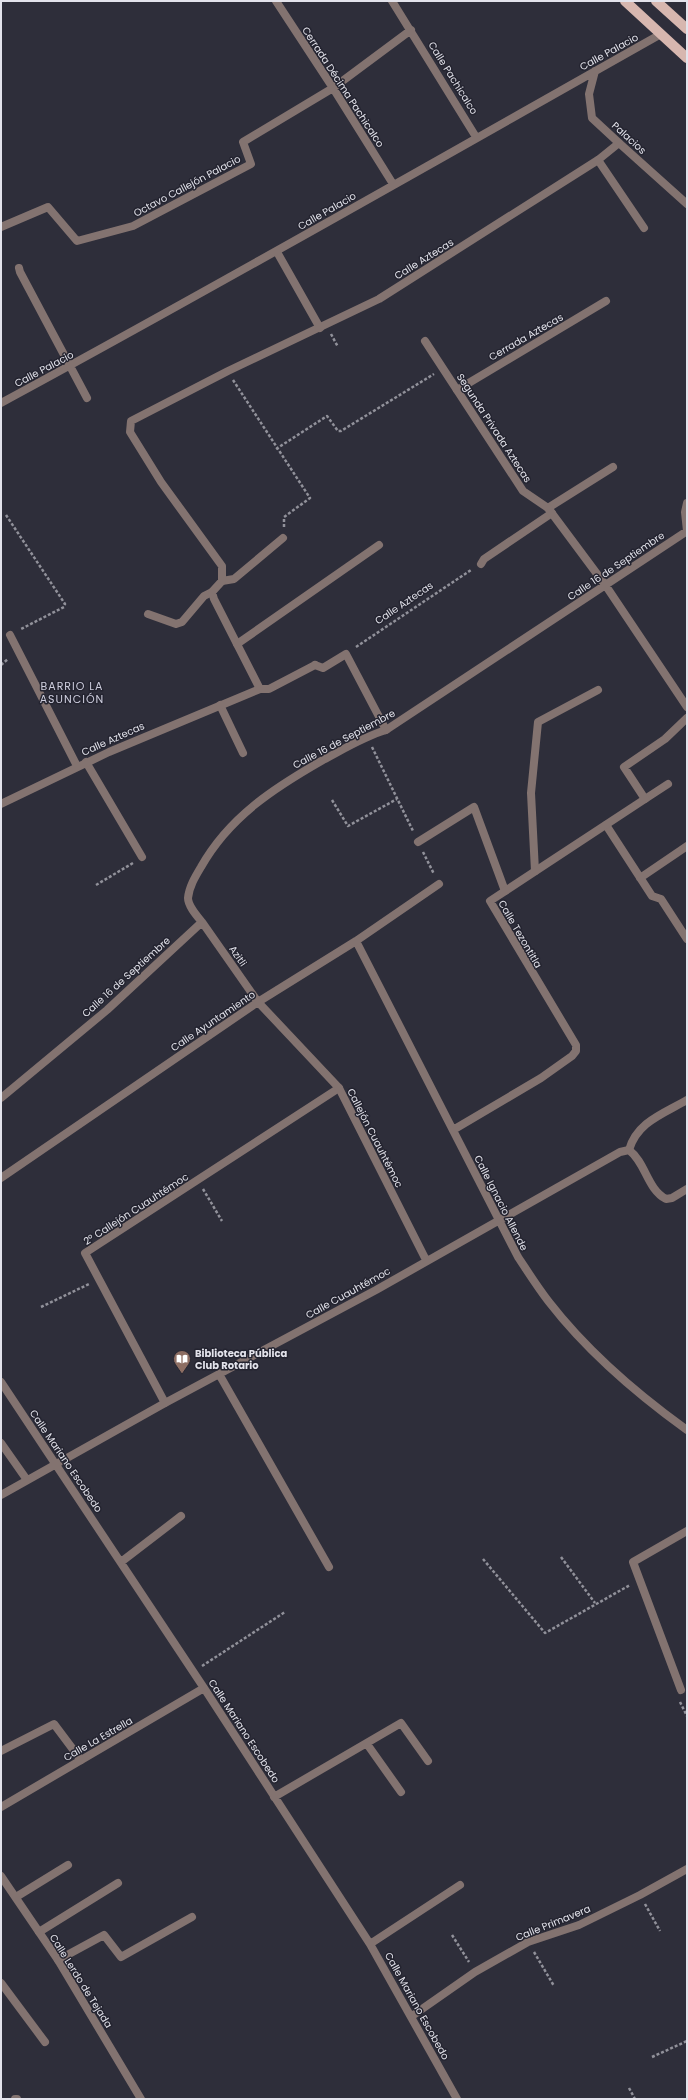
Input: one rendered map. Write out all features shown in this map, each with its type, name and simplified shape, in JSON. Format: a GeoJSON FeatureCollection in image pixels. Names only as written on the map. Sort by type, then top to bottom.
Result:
{"type":"FeatureCollection","features":[{"type":"Feature","properties":{"kind":"main road"},"geometry":{"type":"LineString","coordinates":[[625,1],[687,58]]}},
{"type":"Feature","properties":{"kind":"main road"},"geometry":{"type":"LineString","coordinates":[[656,1],[687,29]]}},
{"type":"Feature","properties":{"kind":"street","name":"Cerrada Décima Pachicalco"},"geometry":{"type":"LineString","coordinates":[[276,1],[394,184]]}},
{"type":"Feature","properties":{"kind":"street","name":"Calle Pachicalco"},"geometry":{"type":"LineString","coordinates":[[392,1],[476,137]]}},
{"type":"Feature","properties":{"kind":"street","name":"Octavo Callejón Palacio"},"geometry":{"type":"LineString","coordinates":[[1,227],[48,207],[78,241],[134,226],[251,164],[243,142],[333,88],[411,30]]}},
{"type":"Feature","properties":{"kind":"street","name":"Calle Palacio"},"geometry":{"type":"LineString","coordinates":[[1,403],[277,252],[476,137],[661,34]]}},
{"type":"Feature","properties":{"kind":"street","name":"Palacios"},"geometry":{"type":"LineString","coordinates":[[595,71],[589,94],[592,118],[687,204]]}},
{"type":"Feature","properties":{"kind":"street","name":"Calle Aztecas"},"geometry":{"type":"LineString","coordinates":[[222,581],[222,566],[161,482],[130,432],[131,421],[228,371],[379,299],[598,160],[619,143]]}},
{"type":"Feature","properties":{"kind":"street"},"geometry":{"type":"LineString","coordinates":[[598,160],[644,228]]}},
{"type":"Feature","properties":{"kind":"street"},"geometry":{"type":"LineString","coordinates":[[277,252],[320,328]]}},
{"type":"Feature","properties":{"kind":"street"},"geometry":{"type":"LineString","coordinates":[[19,268],[87,398]]}},
{"type":"Feature","properties":{"kind":"street","name":"Cerrada Aztecas"},"geometry":{"type":"LineString","coordinates":[[456,390],[606,301]]}},
{"type":"Feature","properties":{"kind":"street","name":"Segunda Privada Aztecas"},"geometry":{"type":"LineString","coordinates":[[425,341],[523,491],[550,511],[606,586],[687,707]]}},
{"type":"Feature","properties":{"kind":"street"},"geometry":{"type":"LineString","coordinates":[[481,564],[484,558],[614,467]]}},
{"type":"Feature","properties":{"kind":"street","name":"Calle 16 de Septiembre"},"geometry":{"type":"LineString","coordinates":[[1,1098],[107,1010],[202,922],[193,911],[188,899],[193,881],[211,848],[245,811],[282,783],[367,736],[386,730],[606,586],[687,531],[685,512],[687,502]]}},
{"type":"Feature","properties":{"kind":"street"},"geometry":{"type":"LineString","coordinates":[[148,614],[176,624],[182,622],[204,596],[212,592],[222,581],[234,579],[284,538]]}},
{"type":"Feature","properties":{"kind":"street"},"geometry":{"type":"LineString","coordinates":[[236,644],[379,545]]}},
{"type":"Feature","properties":{"kind":"street"},"geometry":{"type":"LineString","coordinates":[[212,592],[236,644],[260,689]]}},
{"type":"Feature","properties":{"kind":"street"},"geometry":{"type":"LineString","coordinates":[[10,635],[77,766]]}},
{"type":"Feature","properties":{"kind":"street","name":"Calle Aztecas"},"geometry":{"type":"LineString","coordinates":[[1,804],[77,766],[157,730],[260,689],[269,689],[314,665],[323,668],[346,654]]}},
{"type":"Feature","properties":{"kind":"street"},"geometry":{"type":"LineString","coordinates":[[346,654],[386,730]]}},
{"type":"Feature","properties":{"kind":"street"},"geometry":{"type":"LineString","coordinates":[[535,871],[531,793],[538,722],[598,690]]}},
{"type":"Feature","properties":{"kind":"street"},"geometry":{"type":"LineString","coordinates":[[220,705],[243,753]]}},
{"type":"Feature","properties":{"kind":"street"},"geometry":{"type":"LineString","coordinates":[[645,799],[624,767],[665,739],[687,718]]}},
{"type":"Feature","properties":{"kind":"street"},"geometry":{"type":"LineString","coordinates":[[86,762],[142,858]]}},
{"type":"Feature","properties":{"kind":"street","name":"Calle Tezontitla"},"geometry":{"type":"LineString","coordinates":[[453,1130],[541,1078],[572,1056],[576,1051],[576,1045],[490,901],[668,784]]}},
{"type":"Feature","properties":{"kind":"street"},"geometry":{"type":"LineString","coordinates":[[418,842],[474,807],[505,891]]}},
{"type":"Feature","properties":{"kind":"street"},"geometry":{"type":"LineString","coordinates":[[606,825],[652,896],[661,899],[687,939]]}},
{"type":"Feature","properties":{"kind":"street"},"geometry":{"type":"LineString","coordinates":[[640,878],[687,846]]}},
{"type":"Feature","properties":{"kind":"street","name":"Calle Ayuntamiento"},"geometry":{"type":"LineString","coordinates":[[1,1178],[258,1002],[356,941],[438,884]]}},
{"type":"Feature","properties":{"kind":"street","name":"Azitli"},"geometry":{"type":"LineString","coordinates":[[202,922],[258,1002]]}},
{"type":"Feature","properties":{"kind":"street","name":"Calle Ignacio Allende"},"geometry":{"type":"LineString","coordinates":[[356,941],[498,1221],[518,1257],[549,1302],[578,1335],[642,1396],[687,1430]]}},
{"type":"Feature","properties":{"kind":"street","name":"Callejón Cuauhtémoc"},"geometry":{"type":"LineString","coordinates":[[258,1002],[339,1088],[426,1260]]}},
{"type":"Feature","properties":{"kind":"street","name":"2º Callejón Cuauhtémoc"},"geometry":{"type":"LineString","coordinates":[[165,1403],[85,1253],[339,1088]]}},
{"type":"Feature","properties":{"kind":"street"},"geometry":{"type":"LineString","coordinates":[[687,1100],[641,1126],[632,1138],[629,1150],[636,1156],[657,1194],[666,1199],[672,1198],[687,1188]]}},
{"type":"Feature","properties":{"kind":"street","name":"Calle Cuauhtémoc"},"geometry":{"type":"LineString","coordinates":[[1,1495],[165,1403],[376,1290],[426,1260],[620,1152],[629,1150]]}},
{"type":"Feature","properties":{"kind":"street"},"geometry":{"type":"LineString","coordinates":[[219,1374],[329,1567]]}},
{"type":"Feature","properties":{"kind":"street","name":"Calle Mariano Escobedo"},"geometry":{"type":"LineString","coordinates":[[1,1382],[204,1688],[370,1944],[412,2016],[457,2099]]}},
{"type":"Feature","properties":{"kind":"street"},"geometry":{"type":"LineString","coordinates":[[1,1443],[27,1480]]}},
{"type":"Feature","properties":{"kind":"street"},"geometry":{"type":"LineString","coordinates":[[121,1562],[181,1516]]}},
{"type":"Feature","properties":{"kind":"street"},"geometry":{"type":"LineString","coordinates":[[680,1690],[633,1562],[687,1531]]}},
{"type":"Feature","properties":{"kind":"street","name":"Calle La Estrella"},"geometry":{"type":"LineString","coordinates":[[1,1807],[204,1688]]}},
{"type":"Feature","properties":{"kind":"street"},"geometry":{"type":"LineString","coordinates":[[274,1797],[401,1723],[428,1761]]}},
{"type":"Feature","properties":{"kind":"street"},"geometry":{"type":"LineString","coordinates":[[1,1751],[54,1724],[81,1760]]}},
{"type":"Feature","properties":{"kind":"street"},"geometry":{"type":"LineString","coordinates":[[367,1744],[401,1792]]}},
{"type":"Feature","properties":{"kind":"street"},"geometry":{"type":"LineString","coordinates":[[16,1898],[68,1865]]}},
{"type":"Feature","properties":{"kind":"street","name":"Calle Primavera"},"geometry":{"type":"LineString","coordinates":[[412,2016],[475,1972],[528,1942],[579,1925],[640,1895],[687,1869]]}},
{"type":"Feature","properties":{"kind":"street","name":"Calle Lerdo de Tejada"},"geometry":{"type":"LineString","coordinates":[[1,1876],[58,1960],[141,2099]]}},
{"type":"Feature","properties":{"kind":"street"},"geometry":{"type":"LineString","coordinates":[[39,1932],[118,1883]]}},
{"type":"Feature","properties":{"kind":"street"},"geometry":{"type":"LineString","coordinates":[[370,1944],[460,1884]]}},
{"type":"Feature","properties":{"kind":"street"},"geometry":{"type":"LineString","coordinates":[[58,1960],[104,1935],[121,1957],[192,1917]]}},
{"type":"Feature","properties":{"kind":"street"},"geometry":{"type":"LineString","coordinates":[[1,1983],[45,2042]]}},
{"type":"Feature","properties":{"kind":"path"},"geometry":{"type":"LineString","coordinates":[[276,449],[327,416],[338,431],[341,431],[443,368]]}},
{"type":"Feature","properties":{"kind":"path"},"geometry":{"type":"LineString","coordinates":[[228,371],[276,449],[310,498],[284,516],[284,538]]}},
{"type":"Feature","properties":{"kind":"path"},"geometry":{"type":"LineString","coordinates":[[6,515],[65,604],[64,607],[10,635]]}},
{"type":"Feature","properties":{"kind":"path","name":"Calle Aztecas"},"geometry":{"type":"LineString","coordinates":[[346,654],[481,564]]}},
{"type":"Feature","properties":{"kind":"path"},"geometry":{"type":"LineString","coordinates":[[367,736],[438,884]]}},
{"type":"Feature","properties":{"kind":"path"},"geometry":{"type":"LineString","coordinates":[[332,800],[348,826],[397,799]]}},
{"type":"Feature","properties":{"kind":"path"},"geometry":{"type":"LineString","coordinates":[[96,885],[142,858]]}},
{"type":"Feature","properties":{"kind":"path"},"geometry":{"type":"LineString","coordinates":[[198,1180],[222,1221]]}},
{"type":"Feature","properties":{"kind":"path"},"geometry":{"type":"LineString","coordinates":[[41,1307],[98,1279]]}},
{"type":"Feature","properties":{"kind":"path"},"geometry":{"type":"LineString","coordinates":[[561,1557],[595,1603]]}},
{"type":"Feature","properties":{"kind":"path"},"geometry":{"type":"LineString","coordinates":[[483,1559],[545,1633],[595,1603],[640,1580]]}},
{"type":"Feature","properties":{"kind":"path"},"geometry":{"type":"LineString","coordinates":[[193,1672],[285,1612]]}},
{"type":"Feature","properties":{"kind":"path"},"geometry":{"type":"LineString","coordinates":[[640,1895],[660,1931]]}},
{"type":"Feature","properties":{"kind":"path"},"geometry":{"type":"LineString","coordinates":[[452,1935],[475,1972]]}},
{"type":"Feature","properties":{"kind":"path"},"geometry":{"type":"LineString","coordinates":[[528,1942],[554,1986]]}},
{"type":"Feature","properties":{"kind":"path"},"geometry":{"type":"LineString","coordinates":[[652,2057],[687,2041]]}},
{"type":"Feature","properties":{"kind":"path"},"geometry":{"type":"LineString","coordinates":[[629,2088],[635,2099]]}},
{"type":"Feature","properties":{"kind":"place","name":"Biblioteca Pública Club Rotario"},"geometry":{"type":"Point","coordinates":[182,1374]}},
{"type":"Feature","properties":{"kind":"district","name":"BARRIO LA ASUNCIÓN"},"geometry":{"type":"Point","coordinates":[72,692]}}]}
